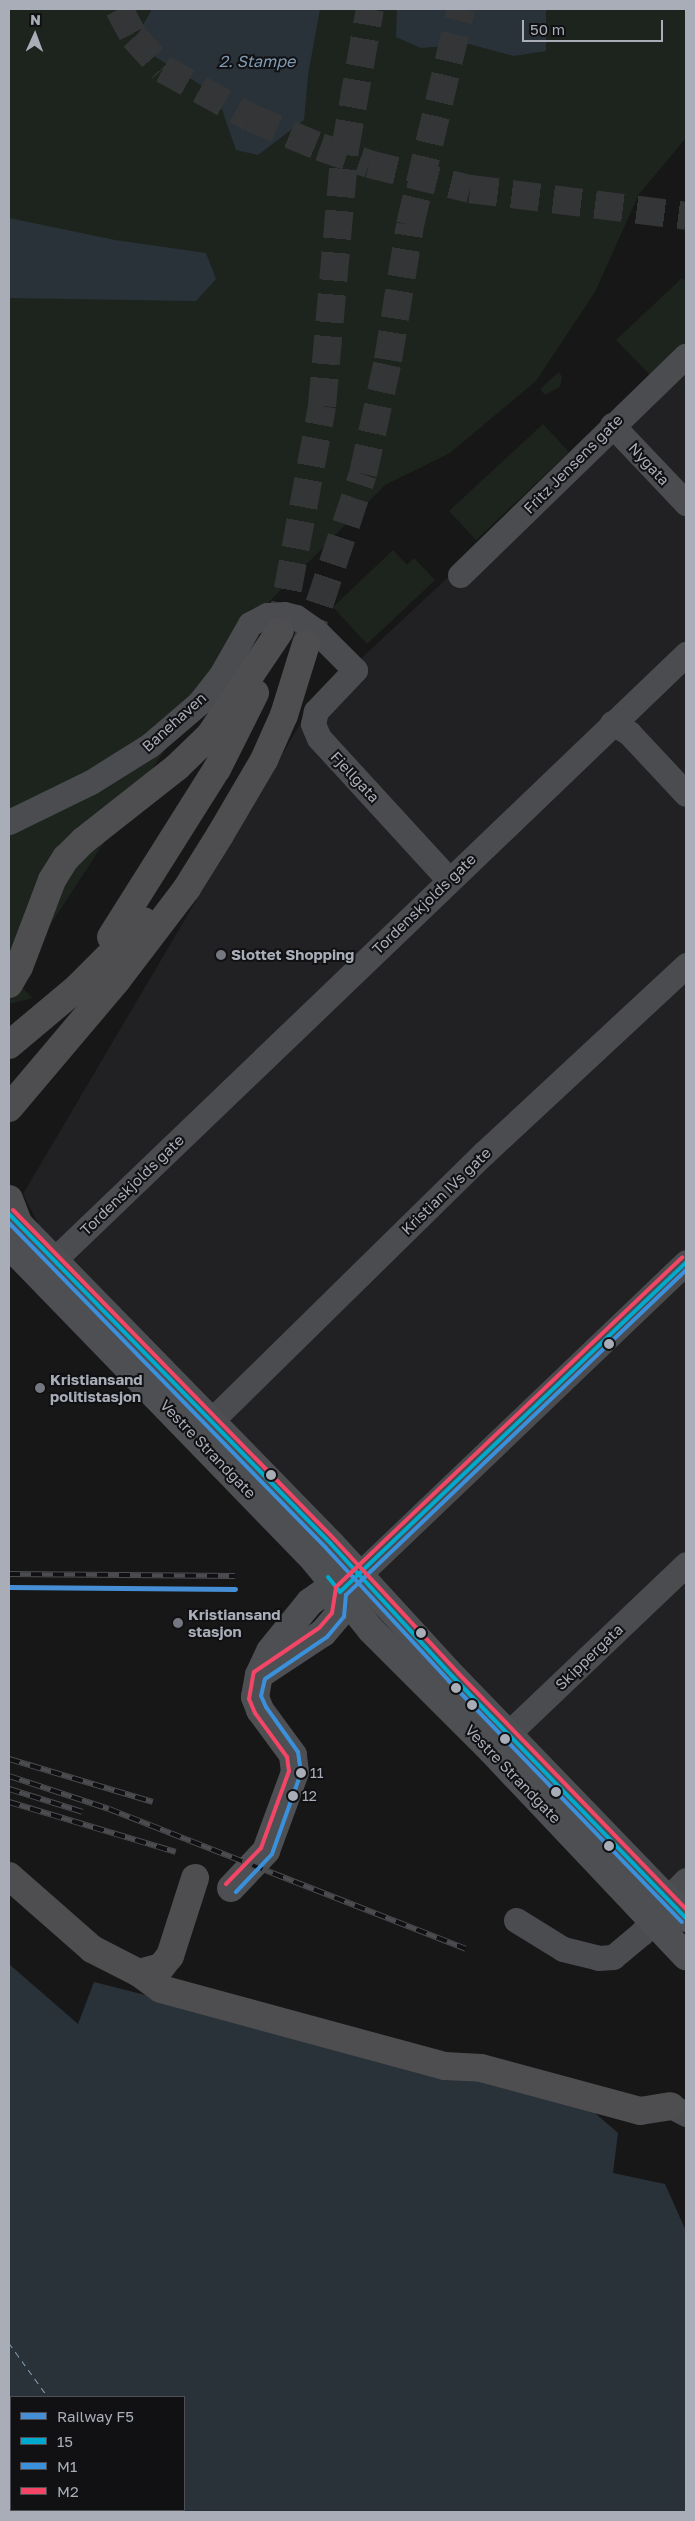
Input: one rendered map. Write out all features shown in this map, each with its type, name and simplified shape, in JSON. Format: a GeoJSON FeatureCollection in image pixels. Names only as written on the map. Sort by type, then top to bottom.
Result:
{"type":"FeatureCollection","features":[{"type":"Feature","properties":{"kind":"highway"},"geometry":{"type":"LineString","coordinates":[[9,984],[29,940],[52,880],[66,858],[83,841],[177,766],[210,735],[280,631],[252,700],[217,769],[78,987]]}},
{"type":"Feature","properties":{"kind":"highway"},"geometry":{"type":"LineString","coordinates":[[9,1045],[78,987],[145,920],[206,837],[253,757],[306,644],[284,715],[264,760],[187,888],[81,1026],[38,1072],[9,1108]]}},
{"type":"Feature","properties":{"kind":"highway"},"geometry":{"type":"LineString","coordinates":[[9,1081],[38,1072]]}},
{"type":"Feature","properties":{"kind":"highway"},"geometry":{"type":"LineString","coordinates":[[9,1876],[92,1950],[140,1973],[161,1989],[445,2066],[481,2068],[640,2111],[679,2110]]}},
{"type":"Feature","properties":{"kind":"highway"},"geometry":{"type":"LineString","coordinates":[[140,1973],[161,1967],[170,1956],[195,1878]]}},
{"type":"Feature","properties":{"kind":"main road","name":"Vestre Strandgate"},"geometry":{"type":"LineString","coordinates":[[11,1220],[54,1260],[211,1421],[349,1584]]}},
{"type":"Feature","properties":{"kind":"main road","name":"Vestre Strandgate"},"geometry":{"type":"LineString","coordinates":[[11,1220],[242,1484],[349,1584],[500,1742],[673,1904],[686,1956]]}},
{"type":"Feature","properties":{"kind":"main road"},"geometry":{"type":"LineString","coordinates":[[231,1888],[266,1851],[295,1772],[293,1754],[260,1710],[255,1697],[259,1675],[323,1633],[338,1614],[349,1584]]}},
{"type":"Feature","properties":{"kind":"street","name":"Fritz Jensens gate"},"geometry":{"type":"LineString","coordinates":[[460,575],[686,355]]}},
{"type":"Feature","properties":{"kind":"street","name":"Nygata"},"geometry":{"type":"LineString","coordinates":[[612,425],[686,504]]}},
{"type":"Feature","properties":{"kind":"street","name":"Banehaven"},"geometry":{"type":"LineString","coordinates":[[9,822],[91,782],[150,746],[199,703],[221,675],[250,624],[267,615],[284,614],[296,617],[355,670]]}},
{"type":"Feature","properties":{"kind":"street","name":"Tordenskjolds gate"},"geometry":{"type":"LineString","coordinates":[[54,1260],[686,654]]}},
{"type":"Feature","properties":{"kind":"street","name":"Fjellgata"},"geometry":{"type":"LineString","coordinates":[[355,670],[316,711],[312,724],[319,738],[449,880]]}},
{"type":"Feature","properties":{"kind":"street"},"geometry":{"type":"LineString","coordinates":[[612,723],[628,733],[686,794]]}},
{"type":"Feature","properties":{"kind":"street","name":"Kristian IVs gate"},"geometry":{"type":"LineString","coordinates":[[211,1421],[484,1153],[686,965]]}},
{"type":"Feature","properties":{"kind":"street"},"geometry":{"type":"LineString","coordinates":[[349,1584],[686,1262]]}},
{"type":"Feature","properties":{"kind":"street","name":"Skippergata"},"geometry":{"type":"LineString","coordinates":[[500,1742],[686,1564]]}},
{"type":"Feature","properties":{"kind":"street"},"geometry":{"type":"LineString","coordinates":[[516,1920],[563,1949],[598,1958],[613,1957],[627,1948],[673,1904]]}},
{"type":"Feature","properties":{"kind":"shaded area"},"geometry":{"type":"Polygon","coordinates":[[[9,9],[686,9],[686,138],[639,194],[595,292],[536,381],[450,453],[385,485],[248,623],[14,980],[33,998],[9,1004],[9,9]]]}},
{"type":"Feature","properties":{"kind":"shaded area"},"geometry":{"type":"Polygon","coordinates":[[[682,278],[686,282],[686,341],[650,375],[616,340],[682,278]]]}},
{"type":"Feature","properties":{"kind":"shaded area"},"geometry":{"type":"Polygon","coordinates":[[[686,356],[686,1871],[666,1889],[57,1261],[23,1194],[312,704],[686,356]]]}},
{"type":"Feature","properties":{"kind":"shaded area"},"geometry":{"type":"Polygon","coordinates":[[[559,372],[562,377],[560,387],[545,395],[540,389],[559,372]]]}},
{"type":"Feature","properties":{"kind":"shaded area"},"geometry":{"type":"Polygon","coordinates":[[[543,424],[569,452],[476,540],[449,511],[543,424]]]}},
{"type":"Feature","properties":{"kind":"shaded area"},"geometry":{"type":"Polygon","coordinates":[[[393,550],[407,565],[414,558],[435,580],[367,644],[333,607],[393,550]]]}},
{"type":"Feature","properties":{"kind":"water","name":"2. Stampe"},"geometry":{"type":"Polygon","coordinates":[[[152,9],[320,9],[308,75],[304,120],[258,155],[236,150],[217,95],[133,43],[152,9]]]}},
{"type":"Feature","properties":{"kind":"water"},"geometry":{"type":"Polygon","coordinates":[[[397,9],[546,9],[546,51],[514,56],[469,44],[421,48],[396,37],[397,9]]]}},
{"type":"Feature","properties":{"kind":"water"},"geometry":{"type":"Polygon","coordinates":[[[9,218],[115,240],[206,253],[216,279],[196,301],[9,298],[9,218]]]}},
{"type":"Feature","properties":{"kind":"water"},"geometry":{"type":"Polygon","coordinates":[[[9,1964],[78,2024],[94,1982],[588,2107],[618,2133],[613,2173],[665,2184],[686,2231],[686,2512],[9,2512],[9,1964]]]}},
{"type":"Feature","properties":{"kind":"ferry route"},"geometry":{"type":"LineString","coordinates":[[9,2343],[47,2396]]}},
{"type":"Feature","properties":{"kind":"tunnel"},"geometry":{"type":"LineString","coordinates":[[119,9],[134,37],[163,69],[251,118],[320,147],[369,164],[470,189],[686,216]]}},
{"type":"Feature","properties":{"kind":"tunnel"},"geometry":{"type":"LineString","coordinates":[[280,631],[322,406],[345,149],[370,9]]}},
{"type":"Feature","properties":{"kind":"tunnel"},"geometry":{"type":"LineString","coordinates":[[306,644],[363,474],[388,360],[410,225],[461,9]]}},
{"type":"Feature","properties":{"kind":"railway"},"geometry":{"type":"LineString","coordinates":[[9,1574],[235,1576]]}},
{"type":"Feature","properties":{"kind":"railway"},"geometry":{"type":"LineString","coordinates":[[9,1759],[153,1802]]}},
{"type":"Feature","properties":{"kind":"railway"},"geometry":{"type":"LineString","coordinates":[[9,1776],[109,1809],[466,1949]]}},
{"type":"Feature","properties":{"kind":"railway"},"geometry":{"type":"LineString","coordinates":[[9,1789],[83,1812]]}},
{"type":"Feature","properties":{"kind":"railway"},"geometry":{"type":"LineString","coordinates":[[9,1802],[176,1852]]}},
{"type":"Feature","properties":{"kind":"rail line","name":"F5"},"geometry":{"type":"LineString","coordinates":[[9,1587],[235,1589]]}},
{"type":"Feature","properties":{"kind":"transit line","name":"M2"},"geometry":{"type":"LineString","coordinates":[[13,1210],[335,1540],[458,1673],[686,1909]]}},
{"type":"Feature","properties":{"kind":"transit line","name":"15"},"geometry":{"type":"LineString","coordinates":[[9,1214],[331,1544],[453,1677],[686,1918]]}},
{"type":"Feature","properties":{"kind":"transit line","name":"M1"},"geometry":{"type":"LineString","coordinates":[[9,1223],[326,1548],[449,1681],[682,1922]]}},
{"type":"Feature","properties":{"kind":"transit line","name":"M2"},"geometry":{"type":"LineString","coordinates":[[226,1884],[261,1848],[289,1771],[287,1757],[255,1713],[249,1699],[254,1672],[319,1628],[332,1613],[336,1587],[682,1257]]}},
{"type":"Feature","properties":{"kind":"transit line","name":"15"},"geometry":{"type":"LineString","coordinates":[[328,1577],[340,1592],[686,1262]]}},
{"type":"Feature","properties":{"kind":"transit line","name":"M1"},"geometry":{"type":"LineString","coordinates":[[236,1892],[272,1854],[301,1773],[298,1752],[266,1707],[261,1696],[265,1679],[327,1637],[344,1617],[346,1595],[686,1270]]}},
{"type":"Feature","properties":{"kind":"place","name":"Slottet Shopping"},"geometry":{"type":"Point","coordinates":[221,955]}},
{"type":"Feature","properties":{"kind":"place","name":"Kristiansand politistasjon"},"geometry":{"type":"Point","coordinates":[40,1388]}},
{"type":"Feature","properties":{"kind":"place","name":"Kristiansand stasjon"},"geometry":{"type":"Point","coordinates":[178,1623]}},
{"type":"Feature","properties":{"kind":"place","name":"11"},"geometry":{"type":"Point","coordinates":[301,1773]}},
{"type":"Feature","properties":{"kind":"place","name":"12"},"geometry":{"type":"Point","coordinates":[293,1796]}}]}
